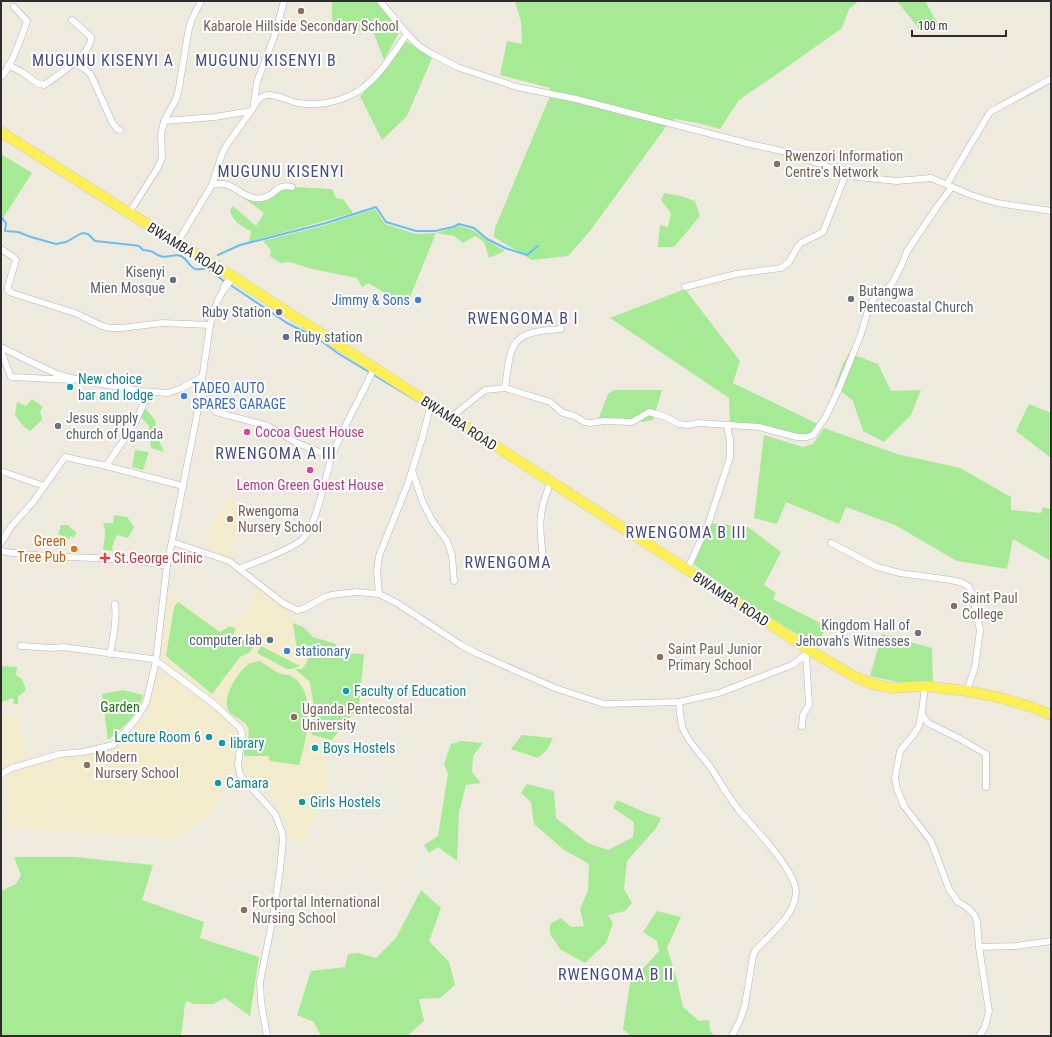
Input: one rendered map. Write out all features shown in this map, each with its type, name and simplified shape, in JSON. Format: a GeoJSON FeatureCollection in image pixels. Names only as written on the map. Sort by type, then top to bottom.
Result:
{"type":"FeatureCollection","features":[{"type":"Feature","properties":{"kind":"main road","name":"BWAMBA ROAD"},"geometry":{"type":"LineString","coordinates":[[1,132],[232,277],[552,482],[687,570],[808,653],[855,677],[873,684],[892,688],[925,686],[967,691],[997,697],[1032,707],[1051,715]]}},
{"type":"Feature","properties":{"kind":"street"},"geometry":{"type":"LineString","coordinates":[[129,213],[160,162],[164,121],[180,88],[188,33],[191,21],[201,1]]}},
{"type":"Feature","properties":{"kind":"street"},"geometry":{"type":"LineString","coordinates":[[252,109],[257,82],[275,34],[284,1]]}},
{"type":"Feature","properties":{"kind":"street"},"geometry":{"type":"LineString","coordinates":[[380,1],[407,34],[419,46],[457,67],[517,87],[576,99],[782,151],[846,174],[870,179],[897,181],[931,178],[971,195],[1001,204],[1051,211]]}},
{"type":"Feature","properties":{"kind":"street"},"geometry":{"type":"LineString","coordinates":[[1,77],[19,42],[26,21],[14,7]]}},
{"type":"Feature","properties":{"kind":"street"},"geometry":{"type":"LineString","coordinates":[[8,65],[22,72],[42,86],[75,62],[90,45],[91,37],[72,20]]}},
{"type":"Feature","properties":{"kind":"street"},"geometry":{"type":"LineString","coordinates":[[177,243],[212,184],[222,154],[230,139],[262,97],[268,95],[307,104],[333,102],[349,96],[360,90],[372,79],[407,34]]}},
{"type":"Feature","properties":{"kind":"street"},"geometry":{"type":"LineString","coordinates":[[75,62],[91,75],[112,122],[117,129],[120,130]]}},
{"type":"Feature","properties":{"kind":"street"},"geometry":{"type":"LineString","coordinates":[[450,418],[485,390],[505,388],[550,402],[563,413],[575,416],[590,424],[605,421],[632,422],[649,412],[666,417],[679,424],[688,425],[698,423],[759,427],[797,437],[807,437],[813,435],[825,418],[838,391],[861,334],[868,310],[874,298],[887,289],[893,282],[907,251],[950,186],[990,112],[1051,79]]}},
{"type":"Feature","properties":{"kind":"street"},"geometry":{"type":"LineString","coordinates":[[164,121],[215,117],[252,109]]}},
{"type":"Feature","properties":{"kind":"street"},"geometry":{"type":"LineString","coordinates":[[685,287],[736,274],[781,268],[786,265],[801,243],[823,232],[846,174]]}},
{"type":"Feature","properties":{"kind":"street"},"geometry":{"type":"LineString","coordinates":[[212,184],[226,184],[246,196],[258,198],[272,194],[280,187],[285,185],[292,187]]}},
{"type":"Feature","properties":{"kind":"street"},"geometry":{"type":"LineString","coordinates":[[1,249],[16,260],[8,290],[12,293],[76,313],[102,326],[122,328],[162,323],[210,325]]}},
{"type":"Feature","properties":{"kind":"street"},"geometry":{"type":"LineString","coordinates":[[1,774],[12,768],[60,754],[84,752],[113,745],[136,719],[146,703],[156,660],[167,566],[201,392],[210,325],[217,302],[232,277]]}},
{"type":"Feature","properties":{"kind":"street"},"geometry":{"type":"LineString","coordinates":[[505,388],[508,361],[516,341],[524,335],[561,329]]}},
{"type":"Feature","properties":{"kind":"street"},"geometry":{"type":"LineString","coordinates":[[1,347],[57,374],[79,380],[149,392],[168,393],[182,388],[202,377]]}},
{"type":"Feature","properties":{"kind":"street"},"geometry":{"type":"LineString","coordinates":[[1,351],[11,377],[79,380]]}},
{"type":"Feature","properties":{"kind":"street"},"geometry":{"type":"LineString","coordinates":[[240,568],[278,552],[303,539],[314,517],[332,457],[374,368]]}},
{"type":"Feature","properties":{"kind":"street"},"geometry":{"type":"LineString","coordinates":[[106,466],[134,425],[149,392]]}},
{"type":"Feature","properties":{"kind":"street"},"geometry":{"type":"LineString","coordinates":[[201,392],[204,399],[216,412],[268,426],[297,444],[332,457]]}},
{"type":"Feature","properties":{"kind":"street"},"geometry":{"type":"LineString","coordinates":[[379,594],[377,571],[379,556],[404,494],[431,404]]}},
{"type":"Feature","properties":{"kind":"street"},"geometry":{"type":"LineString","coordinates":[[687,570],[709,522],[730,457],[730,440],[727,426]]}},
{"type":"Feature","properties":{"kind":"street"},"geometry":{"type":"LineString","coordinates":[[1,543],[10,528],[33,502],[65,457],[183,486]]}},
{"type":"Feature","properties":{"kind":"street"},"geometry":{"type":"LineString","coordinates":[[412,470],[422,502],[433,522],[448,541],[452,555],[454,581]]}},
{"type":"Feature","properties":{"kind":"street"},"geometry":{"type":"LineString","coordinates":[[1,471],[44,486]]}},
{"type":"Feature","properties":{"kind":"street"},"geometry":{"type":"LineString","coordinates":[[544,566],[539,532],[540,521],[544,501],[552,482]]}},
{"type":"Feature","properties":{"kind":"street"},"geometry":{"type":"LineString","coordinates":[[172,542],[224,558],[240,568],[283,604],[297,610],[303,610],[325,597],[336,594],[356,592],[379,594],[397,603],[461,645],[476,653],[555,688],[604,704],[679,702],[720,693],[792,665],[808,653]]}},
{"type":"Feature","properties":{"kind":"street"},"geometry":{"type":"LineString","coordinates":[[831,543],[883,569],[900,573],[951,580],[963,583],[969,587],[972,593],[980,630],[975,667],[967,691]]}},
{"type":"Feature","properties":{"kind":"street"},"geometry":{"type":"LineString","coordinates":[[1,551],[25,556],[115,559],[152,562],[167,566]]}},
{"type":"Feature","properties":{"kind":"street"},"geometry":{"type":"LineString","coordinates":[[110,654],[115,627],[115,604]]}},
{"type":"Feature","properties":{"kind":"street"},"geometry":{"type":"LineString","coordinates":[[21,646],[54,648],[64,647],[110,654],[145,657],[156,660],[214,704],[240,728],[242,733],[238,764],[240,775],[271,808],[278,820],[283,840],[280,869],[260,982],[261,1002],[267,1036]]}},
{"type":"Feature","properties":{"kind":"street"},"geometry":{"type":"LineString","coordinates":[[802,726],[803,715],[809,705],[808,653]]}},
{"type":"Feature","properties":{"kind":"street"},"geometry":{"type":"LineString","coordinates":[[925,686],[922,715],[917,730],[898,756],[895,778],[897,789],[904,806],[931,842],[949,889],[958,902],[968,908],[975,916],[977,922],[979,947],[989,1011],[985,1027],[979,1036]]}},
{"type":"Feature","properties":{"kind":"street"},"geometry":{"type":"LineString","coordinates":[[679,702],[682,725],[690,740],[737,808],[783,862],[794,882],[796,891],[792,908],[786,918],[755,951],[745,1005],[732,1036]]}},
{"type":"Feature","properties":{"kind":"street"},"geometry":{"type":"LineString","coordinates":[[922,715],[928,723],[986,754],[986,788]]}},
{"type":"Feature","properties":{"kind":"street"},"geometry":{"type":"LineString","coordinates":[[979,947],[1016,946],[1051,941]]}},
{"type":"Feature","properties":{"kind":"shaded area","name":"Rwengoma Nursery School"},"geometry":{"type":"Polygon","coordinates":[[[226,497],[251,511],[232,544],[229,556],[206,547],[211,527],[226,497]]]}},
{"type":"Feature","properties":{"kind":"shaded area","name":"Uganda Pentecostal University"},"geometry":{"type":"Polygon","coordinates":[[[255,584],[293,616],[294,639],[307,650],[366,653],[361,707],[341,732],[326,756],[329,794],[302,843],[292,841],[288,835],[285,821],[274,800],[242,773],[244,748],[247,735],[245,726],[217,702],[159,660],[166,590],[221,630],[245,614],[252,601],[255,584]]]}},
{"type":"Feature","properties":{"kind":"shaded area"},"geometry":{"type":"Polygon","coordinates":[[[160,670],[214,711],[234,724],[239,732],[236,766],[231,770],[213,813],[173,839],[8,827],[8,771],[28,760],[99,752],[115,747],[139,720],[146,721],[155,671],[160,670]]]}},
{"type":"Feature","properties":{"kind":"shaded area"},"geometry":{"type":"Polygon","coordinates":[[[22,715],[19,720],[28,758],[1,771],[1,717],[22,715]]]}},
{"type":"Feature","properties":{"kind":"green space"},"geometry":{"type":"Polygon","coordinates":[[[332,1],[377,1],[391,19],[399,33],[384,60],[373,31],[332,30],[332,1]]]}},
{"type":"Feature","properties":{"kind":"green space"},"geometry":{"type":"Polygon","coordinates":[[[515,1],[859,1],[849,9],[842,28],[739,100],[720,129],[674,119],[672,121],[550,91],[550,88],[500,75],[507,41],[522,44],[521,22],[515,1]]]}},
{"type":"Feature","properties":{"kind":"green space"},"geometry":{"type":"Polygon","coordinates":[[[897,1],[925,1],[939,26],[920,30],[897,1]]]}},
{"type":"Feature","properties":{"kind":"green space"},"geometry":{"type":"Polygon","coordinates":[[[406,41],[432,58],[407,116],[382,140],[360,96],[390,64],[403,43],[406,41]]]}},
{"type":"Feature","properties":{"kind":"green space"},"geometry":{"type":"Polygon","coordinates":[[[550,96],[583,103],[630,117],[668,124],[590,231],[568,256],[532,260],[494,237],[495,228],[550,96]]]}},
{"type":"Feature","properties":{"kind":"green space"},"geometry":{"type":"Polygon","coordinates":[[[1,154],[32,173],[3,218],[1,214],[1,154]]]}},
{"type":"Feature","properties":{"kind":"green space"},"geometry":{"type":"Polygon","coordinates":[[[285,184],[295,184],[295,187],[332,189],[336,198],[343,199],[353,213],[249,242],[251,231],[235,221],[230,210],[233,206],[256,226],[264,213],[241,196],[244,194],[261,197],[285,184]]]}},
{"type":"Feature","properties":{"kind":"green space"},"geometry":{"type":"Polygon","coordinates":[[[664,193],[681,196],[695,201],[700,216],[674,247],[658,247],[660,225],[668,227],[671,213],[661,200],[664,193]]]}},
{"type":"Feature","properties":{"kind":"green space"},"geometry":{"type":"Polygon","coordinates":[[[375,209],[385,224],[416,234],[436,233],[406,307],[369,283],[362,287],[357,278],[312,269],[290,262],[280,263],[270,256],[271,250],[263,241],[322,226],[375,209]]]}},
{"type":"Feature","properties":{"kind":"green space"},"geometry":{"type":"Polygon","coordinates":[[[459,226],[473,230],[505,251],[489,258],[484,242],[475,236],[463,243],[454,236],[436,233],[459,226]]]}},
{"type":"Feature","properties":{"kind":"green space"},"geometry":{"type":"Polygon","coordinates":[[[685,289],[740,361],[733,383],[818,424],[809,437],[730,425],[729,398],[610,318],[685,289]]]}},
{"type":"Feature","properties":{"kind":"green space"},"geometry":{"type":"Polygon","coordinates":[[[849,353],[878,364],[891,391],[921,390],[911,415],[884,442],[863,431],[853,401],[835,386],[843,364],[849,353]]]}},
{"type":"Feature","properties":{"kind":"green space"},"geometry":{"type":"Polygon","coordinates":[[[614,390],[662,390],[653,420],[642,422],[619,418],[598,420],[608,394],[614,390]]]}},
{"type":"Feature","properties":{"kind":"green space"},"geometry":{"type":"Polygon","coordinates":[[[32,399],[43,407],[40,411],[42,420],[30,431],[23,426],[15,415],[17,402],[26,406],[32,399]]]}},
{"type":"Feature","properties":{"kind":"green space"},"geometry":{"type":"Polygon","coordinates":[[[1029,404],[1051,413],[1051,458],[1016,431],[1029,404]]]}},
{"type":"Feature","properties":{"kind":"green space"},"geometry":{"type":"Polygon","coordinates":[[[145,408],[155,420],[157,435],[164,452],[151,448],[149,426],[138,414],[145,408]]]}},
{"type":"Feature","properties":{"kind":"green space"},"geometry":{"type":"Polygon","coordinates":[[[824,428],[897,454],[960,468],[1011,497],[1011,510],[1041,513],[1043,507],[1051,509],[1051,561],[1013,539],[1007,569],[957,561],[895,525],[846,507],[839,524],[786,502],[777,524],[754,518],[764,435],[803,447],[813,444],[824,428]]]}},
{"type":"Feature","properties":{"kind":"green space"},"geometry":{"type":"Polygon","coordinates":[[[135,450],[149,452],[143,470],[132,467],[135,450]]]}},
{"type":"Feature","properties":{"kind":"green space"},"geometry":{"type":"Polygon","coordinates":[[[114,515],[127,517],[134,527],[128,538],[117,535],[112,547],[113,551],[103,550],[105,533],[103,523],[113,523],[114,515]]]}},
{"type":"Feature","properties":{"kind":"green space"},"geometry":{"type":"Polygon","coordinates":[[[709,523],[748,527],[781,552],[764,585],[776,593],[773,599],[826,626],[818,647],[753,607],[692,563],[709,523]]]}},
{"type":"Feature","properties":{"kind":"green space"},"geometry":{"type":"Polygon","coordinates":[[[61,525],[69,525],[70,528],[74,530],[76,533],[74,538],[71,536],[69,539],[63,539],[62,536],[58,534],[61,525]]]}},
{"type":"Feature","properties":{"kind":"green space"},"geometry":{"type":"Polygon","coordinates":[[[178,602],[220,632],[230,626],[236,629],[232,636],[254,644],[250,652],[240,657],[212,694],[166,656],[174,607],[178,602]]]}},
{"type":"Feature","properties":{"kind":"green space"},"geometry":{"type":"Polygon","coordinates":[[[293,623],[303,627],[313,637],[336,644],[337,648],[307,647],[301,652],[297,651],[293,623]]]}},
{"type":"Feature","properties":{"kind":"green space"},"geometry":{"type":"Polygon","coordinates":[[[882,634],[932,648],[933,684],[898,682],[870,676],[882,634]]]}},
{"type":"Feature","properties":{"kind":"green space"},"geometry":{"type":"Polygon","coordinates":[[[261,646],[300,666],[287,669],[257,653],[261,646]]]}},
{"type":"Feature","properties":{"kind":"green space"},"geometry":{"type":"Polygon","coordinates":[[[310,652],[364,654],[359,706],[332,740],[312,735],[314,708],[310,682],[295,669],[302,669],[308,660],[310,652]]]}},
{"type":"Feature","properties":{"kind":"green space"},"geometry":{"type":"Polygon","coordinates":[[[260,661],[276,672],[291,676],[300,683],[305,693],[308,705],[307,731],[299,765],[270,761],[268,756],[244,756],[249,732],[248,728],[245,723],[230,713],[228,710],[227,699],[231,686],[242,670],[253,662],[260,661]]]}},
{"type":"Feature","properties":{"kind":"green space"},"geometry":{"type":"Polygon","coordinates":[[[1,666],[17,667],[16,675],[22,679],[26,690],[18,697],[18,704],[14,704],[13,698],[1,702],[1,666]]]}},
{"type":"Feature","properties":{"kind":"green space","name":"Garden"},"geometry":{"type":"Polygon","coordinates":[[[123,690],[143,695],[141,702],[130,720],[108,740],[102,694],[123,690]]]}},
{"type":"Feature","properties":{"kind":"green space"},"geometry":{"type":"Polygon","coordinates":[[[522,735],[553,738],[547,750],[538,758],[511,749],[522,735]]]}},
{"type":"Feature","properties":{"kind":"green space"},"geometry":{"type":"Polygon","coordinates":[[[461,741],[483,743],[473,756],[472,772],[481,783],[466,785],[459,812],[457,861],[438,847],[429,853],[424,845],[438,836],[448,774],[444,764],[451,744],[461,741]]]}},
{"type":"Feature","properties":{"kind":"green space"},"geometry":{"type":"Polygon","coordinates":[[[527,784],[554,791],[556,818],[588,843],[608,850],[633,837],[634,822],[613,808],[617,800],[661,818],[657,827],[627,861],[624,889],[632,903],[625,911],[608,915],[613,923],[606,943],[585,963],[560,949],[550,934],[550,924],[561,918],[571,927],[584,926],[580,909],[588,890],[589,864],[564,850],[534,824],[531,802],[521,793],[527,784]]]}},
{"type":"Feature","properties":{"kind":"green space"},"geometry":{"type":"Polygon","coordinates":[[[14,857],[74,857],[153,865],[142,900],[204,922],[200,938],[259,957],[250,1016],[225,998],[213,1004],[194,1004],[187,1001],[185,1004],[181,1036],[1,1036],[1,891],[16,884],[21,875],[14,857]]]}},
{"type":"Feature","properties":{"kind":"green space"},"geometry":{"type":"Polygon","coordinates":[[[421,890],[441,908],[429,941],[449,962],[455,985],[440,998],[419,999],[424,1021],[407,1036],[321,1036],[314,1022],[297,1015],[311,971],[345,967],[348,954],[358,953],[376,958],[396,938],[421,890]]]}},
{"type":"Feature","properties":{"kind":"green space"},"geometry":{"type":"Polygon","coordinates":[[[657,911],[681,917],[667,948],[676,976],[683,1007],[699,1021],[709,1020],[710,1030],[714,1036],[631,1036],[623,1029],[630,983],[659,951],[657,941],[643,932],[657,911]]]}},
{"type":"Feature","properties":{"kind":"waterway"},"geometry":{"type":"LineString","coordinates":[[218,255],[240,245],[326,223],[376,207],[386,222],[416,231],[435,231],[459,224],[474,228],[487,239],[505,248],[527,255],[538,246]]}},
{"type":"Feature","properties":{"kind":"waterway"},"geometry":{"type":"LineString","coordinates":[[1,217],[6,223],[5,231],[18,232],[56,244],[66,242],[82,233],[88,234],[95,241],[139,246],[143,250],[151,251],[163,257],[178,255],[185,259],[193,268],[209,270],[225,282]]}},
{"type":"Feature","properties":{"kind":"waterway"},"geometry":{"type":"LineString","coordinates":[[229,284],[287,323],[317,338],[339,354],[422,404]]}},
{"type":"Feature","properties":{"kind":"place","name":"Kabarole Hillside Secondary School"},"geometry":{"type":"Point","coordinates":[301,11]}},
{"type":"Feature","properties":{"kind":"place","name":"Rwenzori Information Centre's Network"},"geometry":{"type":"Point","coordinates":[777,164]}},
{"type":"Feature","properties":{"kind":"place","name":"Kisenyi Mien Mosque"},"geometry":{"type":"Point","coordinates":[173,280]}},
{"type":"Feature","properties":{"kind":"place","name":"Butangwa Pentecoastal Church"},"geometry":{"type":"Point","coordinates":[851,299]}},
{"type":"Feature","properties":{"kind":"place","name":"Jimmy & Sons"},"geometry":{"type":"Point","coordinates":[418,300]}},
{"type":"Feature","properties":{"kind":"place","name":"Ruby Station"},"geometry":{"type":"Point","coordinates":[279,312]}},
{"type":"Feature","properties":{"kind":"place","name":"Ruby station"},"geometry":{"type":"Point","coordinates":[286,337]}},
{"type":"Feature","properties":{"kind":"place","name":"New choice bar and lodge"},"geometry":{"type":"Point","coordinates":[70,387]}},
{"type":"Feature","properties":{"kind":"place","name":"TADEO AUTO SPARES GARAGE"},"geometry":{"type":"Point","coordinates":[184,396]}},
{"type":"Feature","properties":{"kind":"place","name":"Jesus supply church of Uganda"},"geometry":{"type":"Point","coordinates":[58,426]}},
{"type":"Feature","properties":{"kind":"place","name":"Cocoa Guest House"},"geometry":{"type":"Point","coordinates":[247,432]}},
{"type":"Feature","properties":{"kind":"place","name":"Lemon Green Guest House"},"geometry":{"type":"Point","coordinates":[310,470]}},
{"type":"Feature","properties":{"kind":"place","name":"Rwengoma Nursery School"},"geometry":{"type":"Point","coordinates":[230,519]}},
{"type":"Feature","properties":{"kind":"place","name":"Green Tree Pub"},"geometry":{"type":"Point","coordinates":[74,549]}},
{"type":"Feature","properties":{"kind":"place","name":"St.George Clinic"},"geometry":{"type":"Point","coordinates":[105,558]}},
{"type":"Feature","properties":{"kind":"place","name":"Saint Paul College"},"geometry":{"type":"Point","coordinates":[954,606]}},
{"type":"Feature","properties":{"kind":"place","name":"Kingdom Hall of Jehovah's Witnesses"},"geometry":{"type":"Point","coordinates":[918,633]}},
{"type":"Feature","properties":{"kind":"place","name":"computer lab"},"geometry":{"type":"Point","coordinates":[270,640]}},
{"type":"Feature","properties":{"kind":"place","name":"stationary"},"geometry":{"type":"Point","coordinates":[287,651]}},
{"type":"Feature","properties":{"kind":"place","name":"Saint Paul Junior Primary School"},"geometry":{"type":"Point","coordinates":[660,657]}},
{"type":"Feature","properties":{"kind":"place","name":"Faculty of Education"},"geometry":{"type":"Point","coordinates":[346,691]}},
{"type":"Feature","properties":{"kind":"place","name":"Uganda Pentecostal University"},"geometry":{"type":"Point","coordinates":[294,717]}},
{"type":"Feature","properties":{"kind":"place","name":"Lecture Room 6"},"geometry":{"type":"Point","coordinates":[209,737]}},
{"type":"Feature","properties":{"kind":"place","name":"library"},"geometry":{"type":"Point","coordinates":[222,743]}},
{"type":"Feature","properties":{"kind":"place","name":"Boys Hostels"},"geometry":{"type":"Point","coordinates":[315,748]}},
{"type":"Feature","properties":{"kind":"place","name":"Modern Nursery School"},"geometry":{"type":"Point","coordinates":[87,765]}},
{"type":"Feature","properties":{"kind":"place","name":"Camara"},"geometry":{"type":"Point","coordinates":[218,783]}},
{"type":"Feature","properties":{"kind":"place","name":"Girls Hostels"},"geometry":{"type":"Point","coordinates":[302,802]}},
{"type":"Feature","properties":{"kind":"place","name":"Fortportal International Nursing School"},"geometry":{"type":"Point","coordinates":[244,910]}},
{"type":"Feature","properties":{"kind":"district","name":"MUGUNU KISENYI A"},"geometry":{"type":"Point","coordinates":[103,60]}},
{"type":"Feature","properties":{"kind":"district","name":"MUGUNU KISENYI B"},"geometry":{"type":"Point","coordinates":[266,60]}},
{"type":"Feature","properties":{"kind":"district","name":"MUGUNU KISENYI"},"geometry":{"type":"Point","coordinates":[281,171]}},
{"type":"Feature","properties":{"kind":"district","name":"RWENGOMA B I"},"geometry":{"type":"Point","coordinates":[523,318]}},
{"type":"Feature","properties":{"kind":"district","name":"RWENGOMA A III"},"geometry":{"type":"Point","coordinates":[276,453]}},
{"type":"Feature","properties":{"kind":"district","name":"RWENGOMA B III"},"geometry":{"type":"Point","coordinates":[686,532]}},
{"type":"Feature","properties":{"kind":"district","name":"RWENGOMA"},"geometry":{"type":"Point","coordinates":[508,562]}},
{"type":"Feature","properties":{"kind":"district","name":"RWENGOMA B II"},"geometry":{"type":"Point","coordinates":[616,974]}}]}
